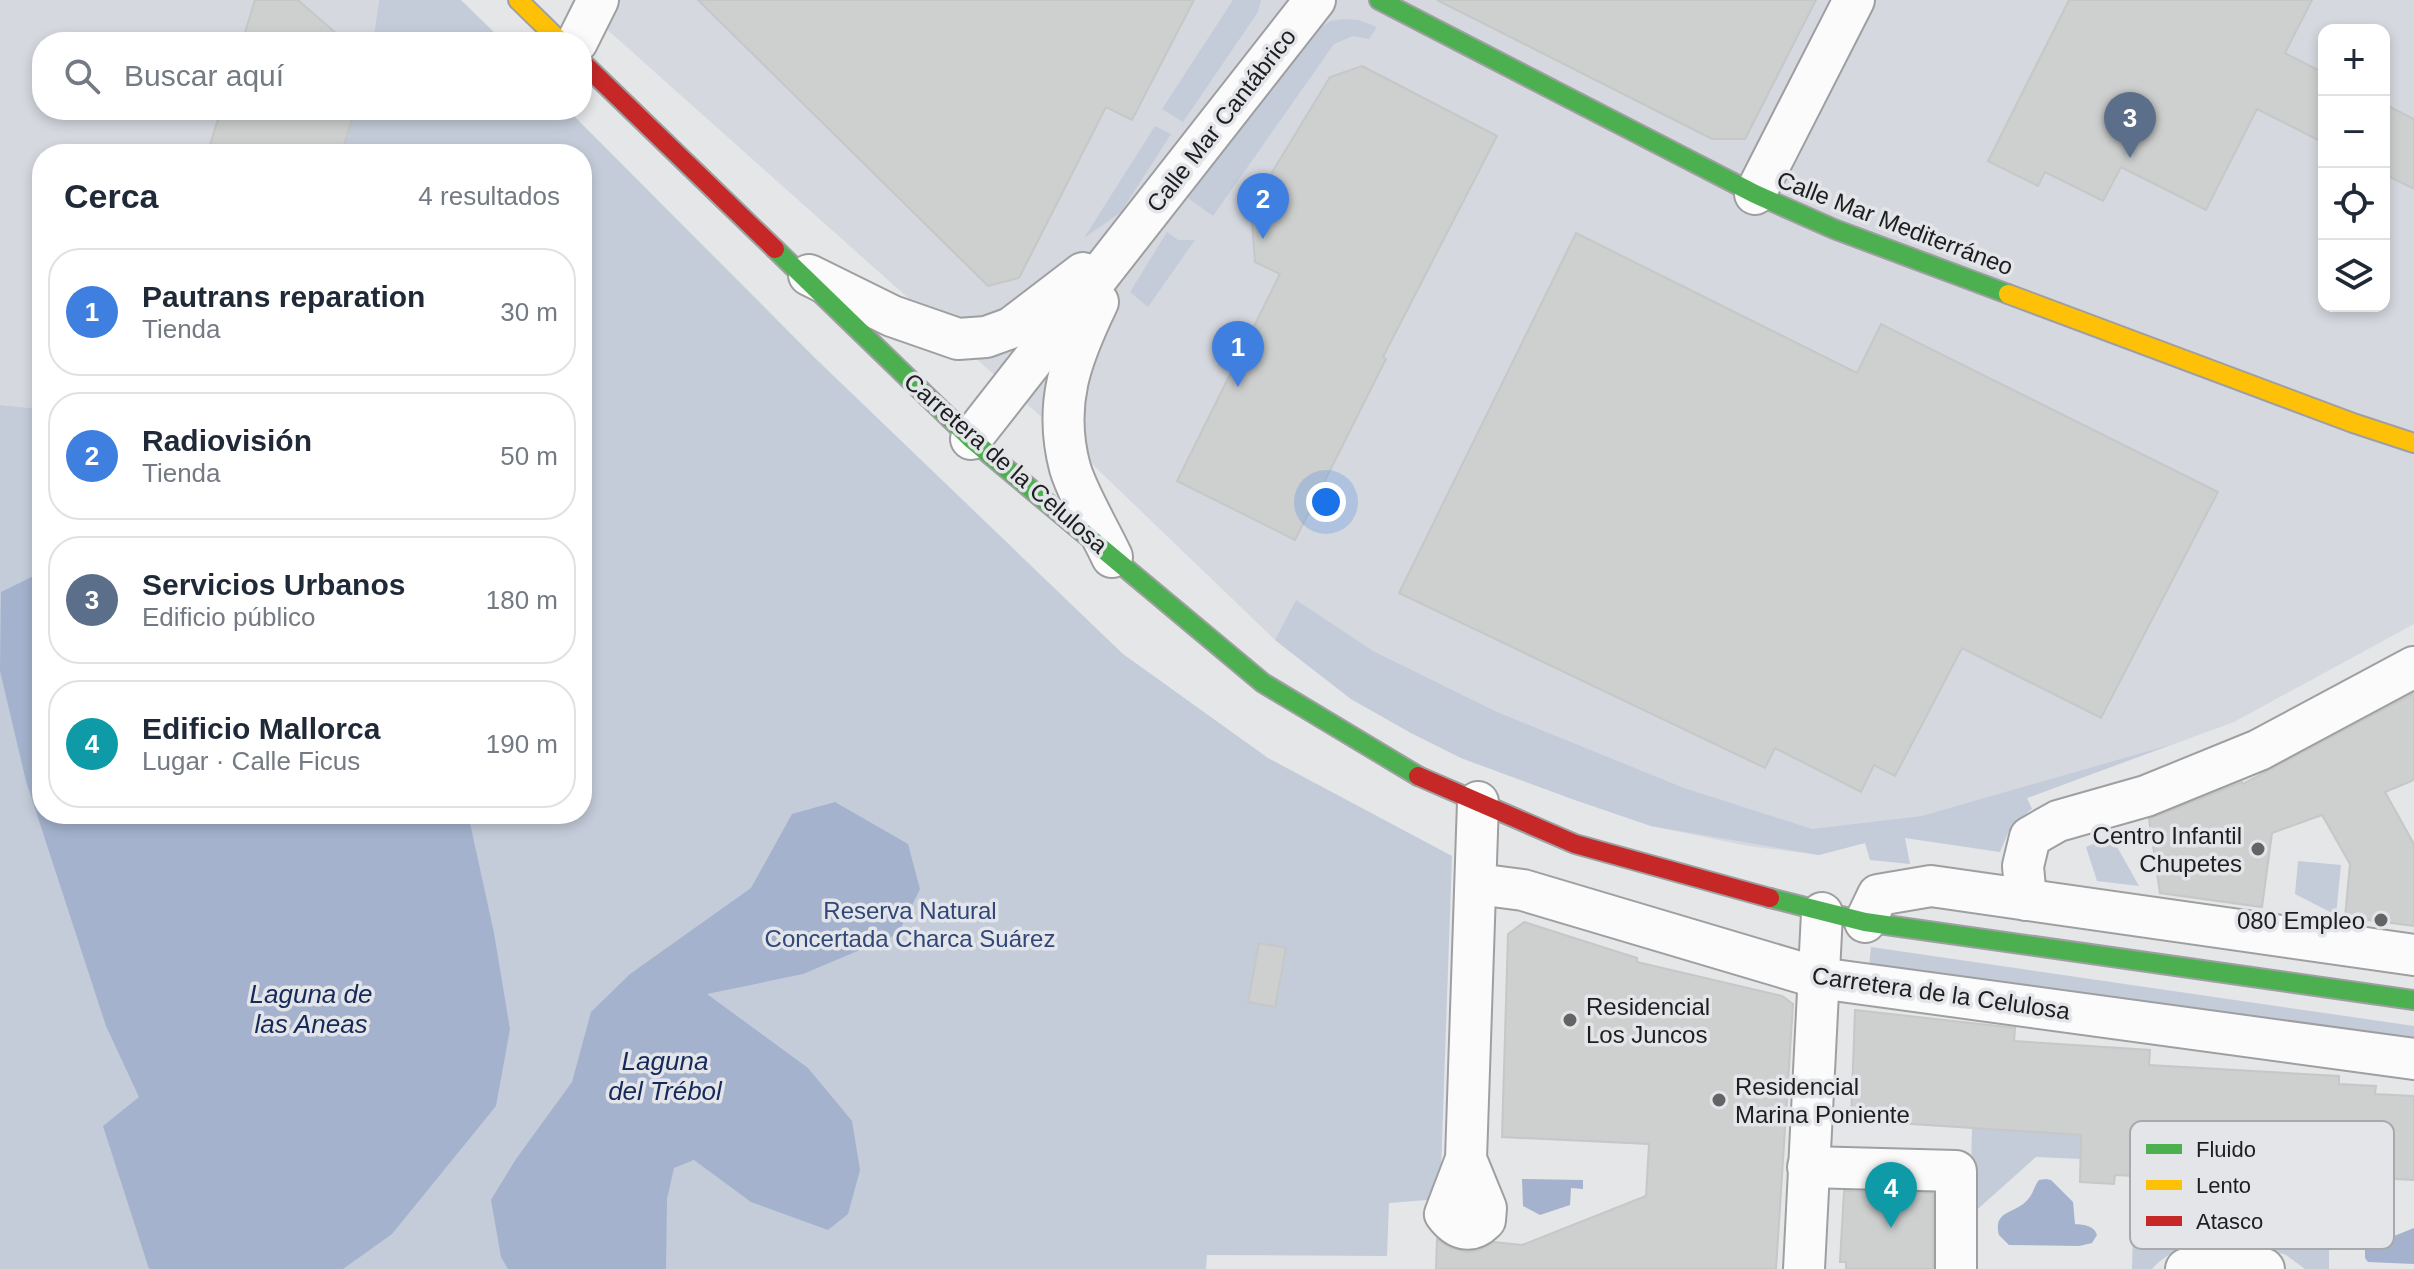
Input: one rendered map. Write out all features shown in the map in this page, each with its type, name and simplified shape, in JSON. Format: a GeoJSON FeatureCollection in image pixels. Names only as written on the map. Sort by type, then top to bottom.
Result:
{"type":"FeatureCollection","features":[{"type":"Feature","properties":{"kind":"main road"},"geometry":{"type":"LineString","coordinates":[[518,0],[551,32]]}},
{"type":"Feature","properties":{"kind":"main road","name":"Calle Mar Mediterráneo"},"geometry":{"type":"LineString","coordinates":[[1379,0],[1755,194],[1849,234],[2353,423],[2414,443]]}},
{"type":"Feature","properties":{"kind":"main road","name":"Carretera de la Celulosa"},"geometry":{"type":"LineString","coordinates":[[592,72],[971,439],[1263,683],[1413,774],[1575,844],[1822,913],[1865,922],[2414,1000]]}},
{"type":"Feature","properties":{"kind":"street"},"geometry":{"type":"LineString","coordinates":[[582,32],[598,0]]}},
{"type":"Feature","properties":{"kind":"street","name":"Calle Mar Cantábrico"},"geometry":{"type":"LineString","coordinates":[[971,439],[1315,0]]}},
{"type":"Feature","properties":{"kind":"street"},"geometry":{"type":"LineString","coordinates":[[1755,194],[1854,0]]}},
{"type":"Feature","properties":{"kind":"street","name":"Calle Mar Cantábrico"},"geometry":{"type":"LineString","coordinates":[[796,269],[931,332],[958,339],[986,337],[1011,328],[1128,240]]}},
{"type":"Feature","properties":{"kind":"street","name":"Calle Mar Cantábrico"},"geometry":{"type":"LineString","coordinates":[[1112,557],[1071,469],[1063,400],[1073,359],[1128,240]]}},
{"type":"Feature","properties":{"kind":"street"},"geometry":{"type":"LineString","coordinates":[[2026,900],[2023,866],[2030,837],[2058,821],[2146,796],[2259,750],[2414,667]]}},
{"type":"Feature","properties":{"kind":"street"},"geometry":{"type":"LineString","coordinates":[[1466,1159],[1478,802]]}},
{"type":"Feature","properties":{"kind":"street","name":"Carretera de la Celulosa"},"geometry":{"type":"LineString","coordinates":[[1477,884],[1523,890],[1819,978],[2414,1059]]}},
{"type":"Feature","properties":{"kind":"street"},"geometry":{"type":"LineString","coordinates":[[1865,922],[1878,895],[1931,886],[2414,955]]}},
{"type":"Feature","properties":{"kind":"street"},"geometry":{"type":"LineString","coordinates":[[1804,1269],[1822,913]]}},
{"type":"Feature","properties":{"kind":"street"},"geometry":{"type":"LineString","coordinates":[[1808,1167],[1956,1171],[1956,1269]]}},
{"type":"Feature","properties":{"kind":"street"},"geometry":{"type":"LineString","coordinates":[[2186,1269],[2221,1259],[2239,1259],[2264,1269]]}},
{"type":"Feature","properties":{"kind":"shaded area"},"geometry":{"type":"Polygon","coordinates":[[[0,0],[379,0],[374,32],[32,32],[32,120],[352,120],[344,144],[32,144],[32,408],[0,405],[0,0]]]}},
{"type":"Feature","properties":{"kind":"shaded area"},"geometry":{"type":"Polygon","coordinates":[[[574,0],[2414,0],[2414,624],[2234,722],[2027,798],[1819,855],[1748,846],[1651,826],[1461,758],[1351,699],[1275,640],[1065,438],[574,0]]]}},
{"type":"Feature","properties":{"kind":"green space"},"geometry":{"type":"Polygon","coordinates":[[[379,0],[461,0],[494,32],[374,32],[379,0]]]}},
{"type":"Feature","properties":{"kind":"green space"},"geometry":{"type":"Polygon","coordinates":[[[1233,0],[1261,0],[1258,12],[1183,122],[1162,109],[1233,0]]]}},
{"type":"Feature","properties":{"kind":"green space"},"geometry":{"type":"Polygon","coordinates":[[[1359,20],[1377,27],[1369,39],[1353,36],[1334,44],[1213,216],[1188,198],[1314,31],[1331,21],[1359,20]]]}},
{"type":"Feature","properties":{"kind":"green space","name":"Reserva Natural Concertada Charca Suárez"},"geometry":{"type":"Polygon","coordinates":[[[352,120],[578,120],[815,358],[1123,654],[1268,758],[1452,856],[1440,1199],[1389,1203],[1387,1256],[1207,1255],[1206,1269],[0,1269],[0,405],[32,408],[32,824],[592,824],[592,144],[344,144],[352,120]]]}},
{"type":"Feature","properties":{"kind":"green space"},"geometry":{"type":"Polygon","coordinates":[[[1155,126],[1171,134],[1121,212],[1084,238],[1155,126]]]}},
{"type":"Feature","properties":{"kind":"green space"},"geometry":{"type":"Polygon","coordinates":[[[1167,232],[1178,240],[1195,240],[1148,307],[1130,292],[1167,232]]]}},
{"type":"Feature","properties":{"kind":"green space"},"geometry":{"type":"Polygon","coordinates":[[[1296,600],[1373,651],[1497,712],[1684,788],[1812,829],[1922,816],[2173,744],[2027,798],[2032,809],[2011,826],[2000,852],[1905,838],[1910,864],[1870,860],[1865,843],[1819,855],[1651,826],[1461,758],[1351,699],[1275,640],[1296,600]]]}},
{"type":"Feature","properties":{"kind":"green space"},"geometry":{"type":"Polygon","coordinates":[[[2111,836],[2139,886],[2097,881],[2086,847],[2111,836]]]}},
{"type":"Feature","properties":{"kind":"green space"},"geometry":{"type":"Polygon","coordinates":[[[2298,861],[2341,865],[2336,915],[2295,894],[2298,861]]]}},
{"type":"Feature","properties":{"kind":"green space"},"geometry":{"type":"Polygon","coordinates":[[[1871,947],[2414,1026],[2414,1042],[1869,967],[1871,947]]]}},
{"type":"Feature","properties":{"kind":"green space"},"geometry":{"type":"Polygon","coordinates":[[[1972,1128],[2115,1137],[2081,1159],[2036,1157],[1970,1216],[1972,1128]]]}},
{"type":"Feature","properties":{"kind":"green space"},"geometry":{"type":"Polygon","coordinates":[[[2133,1249],[2184,1249],[2167,1256],[2152,1269],[2132,1269],[2133,1249]]]}},
{"type":"Feature","properties":{"kind":"green space"},"geometry":{"type":"Polygon","coordinates":[[[2268,1249],[2329,1249],[2329,1269],[2305,1269],[2286,1255],[2268,1249]]]}},
{"type":"Feature","properties":{"kind":"water","name":"Laguna de las Aneas"},"geometry":{"type":"Polygon","coordinates":[[[32,577],[32,799],[0,671],[1,592],[32,577]]]}},
{"type":"Feature","properties":{"kind":"water","name":"Laguna del Trébol"},"geometry":{"type":"Polygon","coordinates":[[[835,802],[908,844],[920,889],[898,934],[803,974],[707,994],[808,1068],[852,1121],[860,1170],[848,1214],[828,1230],[751,1202],[694,1160],[674,1168],[667,1199],[666,1269],[508,1269],[501,1257],[491,1200],[516,1159],[572,1082],[591,1012],[630,974],[751,888],[792,814],[835,802]]]}},
{"type":"Feature","properties":{"kind":"water","name":"Laguna de las Aneas"},"geometry":{"type":"Polygon","coordinates":[[[40,824],[470,824],[494,933],[510,1029],[496,1106],[392,1234],[343,1269],[149,1269],[103,1126],[139,1097],[106,1026],[40,824]]]}},
{"type":"Feature","properties":{"kind":"water"},"geometry":{"type":"Polygon","coordinates":[[[1522,1179],[1583,1180],[1583,1189],[1571,1188],[1570,1205],[1540,1215],[1523,1206],[1522,1179]]]}},
{"type":"Feature","properties":{"kind":"water"},"geometry":{"type":"Polygon","coordinates":[[[2039,1180],[2051,1180],[2073,1202],[2075,1224],[2094,1229],[2097,1235],[2092,1243],[2079,1246],[2009,1245],[1999,1235],[1999,1220],[2031,1196],[2039,1180]]]}},
{"type":"Feature","properties":{"kind":"water"},"geometry":{"type":"Polygon","coordinates":[[[2414,1228],[2414,1264],[2368,1262],[2365,1249],[2394,1249],[2394,1236],[2414,1228]]]}},
{"type":"Feature","properties":{"kind":"building"},"geometry":{"type":"Polygon","coordinates":[[[255,0],[298,0],[335,32],[245,32],[255,0]]]}},
{"type":"Feature","properties":{"kind":"building"},"geometry":{"type":"Polygon","coordinates":[[[698,0],[1194,0],[1132,120],[1106,107],[1019,278],[988,286],[698,0]]]}},
{"type":"Feature","properties":{"kind":"building"},"geometry":{"type":"Polygon","coordinates":[[[1437,0],[1816,0],[1745,139],[1712,139],[1437,0]]]}},
{"type":"Feature","properties":{"kind":"building"},"geometry":{"type":"Polygon","coordinates":[[[2069,0],[2312,0],[2285,53],[2318,70],[2318,140],[2257,109],[2206,210],[2121,167],[2103,201],[2045,172],[2038,186],[1988,161],[2069,0]]]}},
{"type":"Feature","properties":{"kind":"building"},"geometry":{"type":"Polygon","coordinates":[[[1362,66],[1497,136],[1383,357],[1386,359],[1295,540],[1177,481],[1280,274],[1255,262],[1251,207],[1330,77],[1362,66]]]}},
{"type":"Feature","properties":{"kind":"building"},"geometry":{"type":"Polygon","coordinates":[[[2390,107],[2414,119],[2414,189],[2390,177],[2390,107]]]}},
{"type":"Feature","properties":{"kind":"building"},"geometry":{"type":"Polygon","coordinates":[[[218,120],[352,120],[344,144],[210,144],[218,120]]]}},
{"type":"Feature","properties":{"kind":"building"},"geometry":{"type":"Polygon","coordinates":[[[1576,233],[1857,373],[1881,324],[2218,492],[2101,718],[1962,648],[1895,776],[1874,765],[1861,792],[1775,748],[1765,768],[1399,593],[1576,233]]]}},
{"type":"Feature","properties":{"kind":"building"},"geometry":{"type":"Polygon","coordinates":[[[2414,693],[2414,780],[2385,792],[2414,844],[2414,926],[2345,917],[2350,864],[2322,815],[2272,833],[2262,907],[2160,893],[2149,819],[2243,784],[2414,693]]]}},
{"type":"Feature","properties":{"kind":"building","name":"Residencial Marina Poniente"},"geometry":{"type":"Polygon","coordinates":[[[1524,922],[1637,958],[1637,962],[1782,996],[1793,1004],[1776,1269],[1436,1269],[1437,1239],[1451,1248],[1467,1252],[1494,1242],[1522,1245],[1646,1196],[1649,1144],[1502,1137],[1508,934],[1524,922]]]}},
{"type":"Feature","properties":{"kind":"building"},"geometry":{"type":"Polygon","coordinates":[[[1259,943],[1286,948],[1275,1007],[1248,1002],[1259,943]]]}},
{"type":"Feature","properties":{"kind":"building"},"geometry":{"type":"Polygon","coordinates":[[[1855,1010],[2015,1028],[2014,1041],[2150,1050],[2149,1065],[2339,1076],[2339,1084],[2376,1086],[2375,1094],[2414,1096],[2414,1180],[2394,1179],[2394,1121],[2130,1121],[2130,1176],[2115,1175],[2114,1184],[2080,1182],[2081,1135],[1851,1120],[1855,1010]]]}},
{"type":"Feature","properties":{"kind":"building"},"geometry":{"type":"Polygon","coordinates":[[[1844,1191],[1933,1193],[1933,1269],[1846,1269],[1846,1262],[1840,1262],[1844,1191]]]}},
{"type":"Feature","properties":{"kind":"traffic: fast"},"geometry":{"type":"LineString","coordinates":[[1379,0],[1755,194],[1834,229],[2008,294]]}},
{"type":"Feature","properties":{"kind":"traffic: fast"},"geometry":{"type":"LineString","coordinates":[[775,249],[971,439],[1263,683],[1418,776]]}},
{"type":"Feature","properties":{"kind":"traffic: fast"},"geometry":{"type":"LineString","coordinates":[[1770,898],[1865,922],[2414,1000]]}},
{"type":"Feature","properties":{"kind":"traffic: slow"},"geometry":{"type":"LineString","coordinates":[[518,0],[551,32]]}},
{"type":"Feature","properties":{"kind":"traffic: slow"},"geometry":{"type":"LineString","coordinates":[[2008,294],[2414,443]]}},
{"type":"Feature","properties":{"kind":"traffic: jam"},"geometry":{"type":"LineString","coordinates":[[592,72],[775,249]]}},
{"type":"Feature","properties":{"kind":"traffic: jam"},"geometry":{"type":"LineString","coordinates":[[1418,776],[1575,844],[1770,898]]}},
{"type":"Feature","properties":{"kind":"place","name":"Servicios Urbanos"},"geometry":{"type":"Point","coordinates":[2130,158]}},
{"type":"Feature","properties":{"kind":"place","name":"Radiovisión"},"geometry":{"type":"Point","coordinates":[1263,239]}},
{"type":"Feature","properties":{"kind":"place","name":"Pautrans reparation"},"geometry":{"type":"Point","coordinates":[1238,387]}},
{"type":"Feature","properties":{"kind":"place","name":"Centro Infantil Chupetes"},"geometry":{"type":"Point","coordinates":[2258,849]}},
{"type":"Feature","properties":{"kind":"place","name":"080 Empleo"},"geometry":{"type":"Point","coordinates":[2381,920]}},
{"type":"Feature","properties":{"kind":"place","name":"Residencial Los Juncos"},"geometry":{"type":"Point","coordinates":[1570,1020]}},
{"type":"Feature","properties":{"kind":"place","name":"Residencial Marina Poniente"},"geometry":{"type":"Point","coordinates":[1719,1100]}},
{"type":"Feature","properties":{"kind":"place","name":"Edificio Mallorca"},"geometry":{"type":"Point","coordinates":[1891,1228]}}]}
